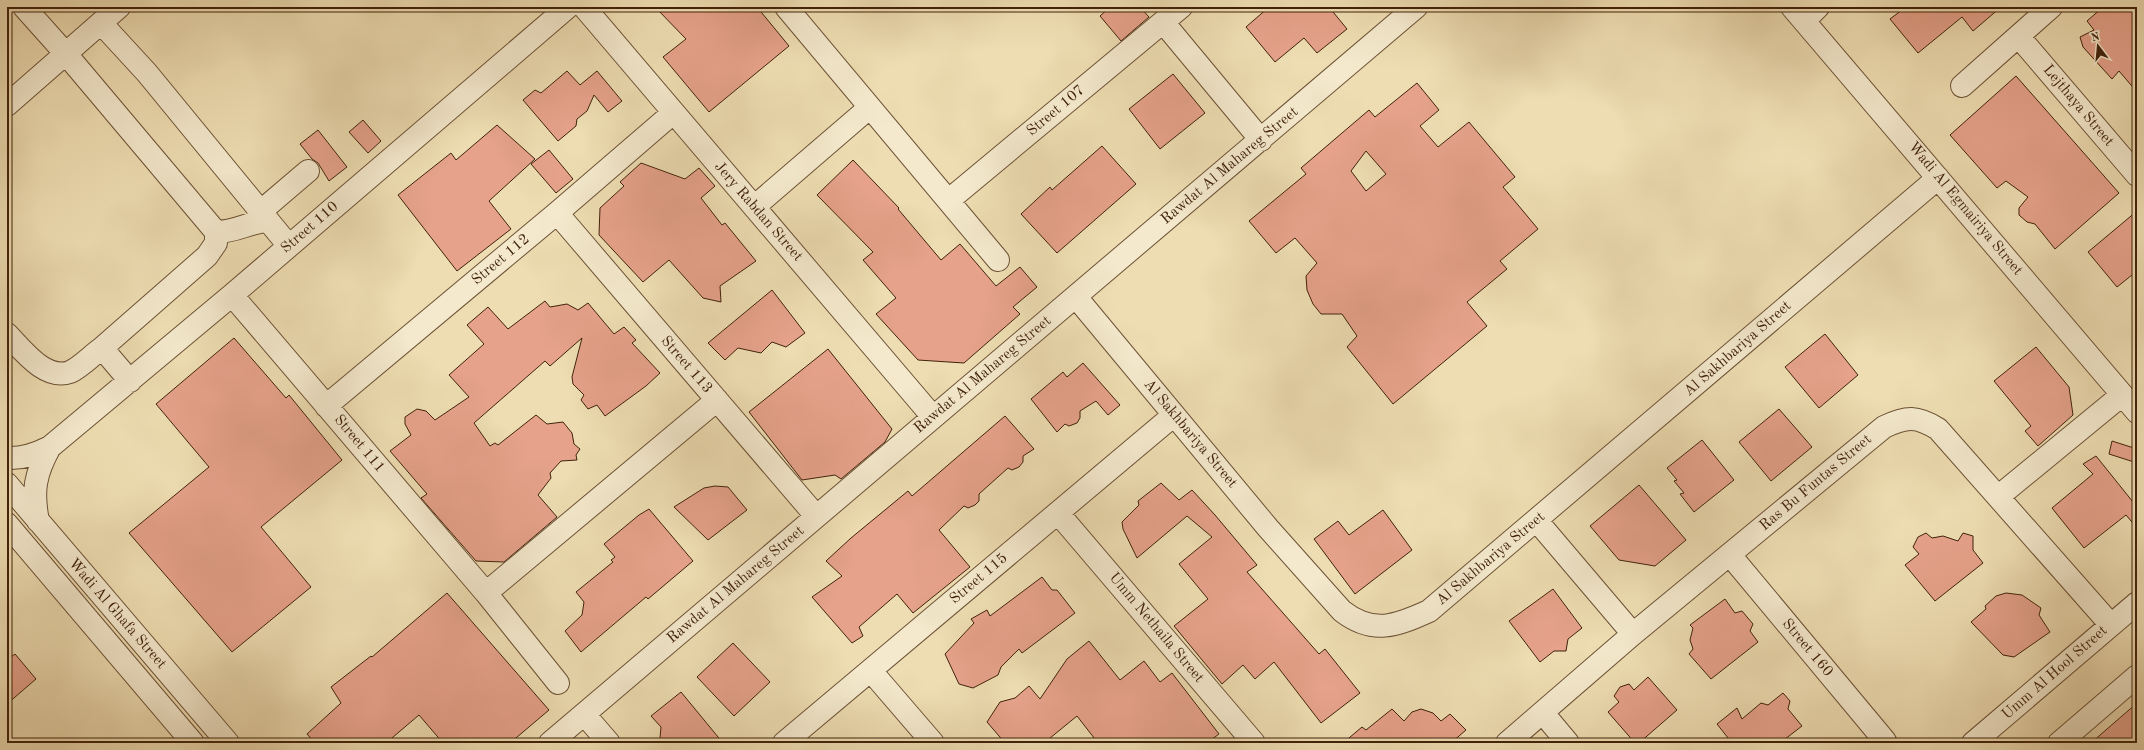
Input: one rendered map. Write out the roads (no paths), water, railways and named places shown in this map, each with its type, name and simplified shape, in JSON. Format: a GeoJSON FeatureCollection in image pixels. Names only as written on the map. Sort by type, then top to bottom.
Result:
{"type":"FeatureCollection","features":[{"type":"Feature","properties":{"kind":"street"},"geometry":{"type":"LineString","coordinates":[[7,334],[46,370],[56,373],[70,372],[102,348],[207,256],[216,243],[216,232],[66,54],[24,7]]}},
{"type":"Feature","properties":{"kind":"street"},"geometry":{"type":"LineString","coordinates":[[7,105],[119,7]]}},
{"type":"Feature","properties":{"kind":"street","name":"Street 110"},"geometry":{"type":"LineString","coordinates":[[7,458],[34,455],[50,447],[232,295],[568,7]]}},
{"type":"Feature","properties":{"kind":"street","name":"Jery Rabdan Street"},"geometry":{"type":"LineString","coordinates":[[584,7],[933,417]]}},
{"type":"Feature","properties":{"kind":"street","name":"Street 107"},"geometry":{"type":"LineString","coordinates":[[949,200],[1181,7]]}},
{"type":"Feature","properties":{"kind":"street","name":"Rawdat Al Mahareg Street"},"geometry":{"type":"LineString","coordinates":[[550,743],[1416,7]]}},
{"type":"Feature","properties":{"kind":"street"},"geometry":{"type":"LineString","coordinates":[[1962,86],[2051,7]]}},
{"type":"Feature","properties":{"kind":"street"},"geometry":{"type":"LineString","coordinates":[[792,9],[869,108],[949,200],[998,260]]}},
{"type":"Feature","properties":{"kind":"street","name":"Wadi Al Egmairiya Street"},"geometry":{"type":"LineString","coordinates":[[1805,12],[1938,178],[2137,412]]}},
{"type":"Feature","properties":{"kind":"street"},"geometry":{"type":"LineString","coordinates":[[1163,22],[1261,140]]}},
{"type":"Feature","properties":{"kind":"street"},"geometry":{"type":"LineString","coordinates":[[101,23],[147,73],[289,246]]}},
{"type":"Feature","properties":{"kind":"street","name":"Lejthaya Street"},"geometry":{"type":"LineString","coordinates":[[2019,37],[2137,176]]}},
{"type":"Feature","properties":{"kind":"street"},"geometry":{"type":"LineString","coordinates":[[754,207],[869,108]]}},
{"type":"Feature","properties":{"kind":"street","name":"Street 112"},"geometry":{"type":"LineString","coordinates":[[326,406],[557,213],[673,113]]}},
{"type":"Feature","properties":{"kind":"street"},"geometry":{"type":"LineString","coordinates":[[216,232],[230,232],[264,217],[308,171]]}},
{"type":"Feature","properties":{"kind":"street","name":"Al Sakhbariya Street"},"geometry":{"type":"LineString","coordinates":[[1076,297],[1268,528],[1342,611],[1355,621],[1370,626],[1388,626],[1408,621],[1429,611],[1938,178]]}},
{"type":"Feature","properties":{"kind":"street","name":"Street 113"},"geometry":{"type":"LineString","coordinates":[[557,213],[816,516]]}},
{"type":"Feature","properties":{"kind":"street","name":"Street 111"},"geometry":{"type":"LineString","coordinates":[[232,295],[486,594],[558,683]]}},
{"type":"Feature","properties":{"kind":"street"},"geometry":{"type":"LineString","coordinates":[[102,348],[130,381]]}},
{"type":"Feature","properties":{"kind":"street"},"geometry":{"type":"LineString","coordinates":[[1999,496],[2122,395]]}},
{"type":"Feature","properties":{"kind":"street"},"geometry":{"type":"LineString","coordinates":[[486,594],[717,400]]}},
{"type":"Feature","properties":{"kind":"street","name":"Street 115"},"geometry":{"type":"LineString","coordinates":[[784,743],[1174,415]]}},
{"type":"Feature","properties":{"kind":"street","name":"Ras Bu Funtas Street"},"geometry":{"type":"LineString","coordinates":[[1507,743],[1633,634],[1884,427],[1909,418],[1925,421],[1938,429],[1999,496],[2111,625]]}},
{"type":"Feature","properties":{"kind":"street","name":"Street 110"},"geometry":{"type":"LineString","coordinates":[[38,521],[34,502],[35,483],[41,464],[50,447]]}},
{"type":"Feature","properties":{"kind":"street","name":"Wadi Al Ghafa Street"},"geometry":{"type":"LineString","coordinates":[[7,484],[228,743]]}},
{"type":"Feature","properties":{"kind":"street","name":"Umm Nethaila Street"},"geometry":{"type":"LineString","coordinates":[[1058,513],[1254,743]]}},
{"type":"Feature","properties":{"kind":"street"},"geometry":{"type":"LineString","coordinates":[[1536,521],[1633,634]]}},
{"type":"Feature","properties":{"kind":"street","name":"Wadi Al Ghafa Street"},"geometry":{"type":"LineString","coordinates":[[7,524],[193,743]]}},
{"type":"Feature","properties":{"kind":"street","name":"Street 160"},"geometry":{"type":"LineString","coordinates":[[1730,555],[1885,741]]}},
{"type":"Feature","properties":{"kind":"street","name":"Umm Al Hool Street"},"geometry":{"type":"LineString","coordinates":[[1973,743],[2137,603]]}},
{"type":"Feature","properties":{"kind":"street"},"geometry":{"type":"LineString","coordinates":[[871,671],[933,743]]}},
{"type":"Feature","properties":{"kind":"street"},"geometry":{"type":"LineString","coordinates":[[2058,743],[2137,676]]}},
{"type":"Feature","properties":{"kind":"street"},"geometry":{"type":"LineString","coordinates":[[1543,713],[1568,743]]}},
{"type":"Feature","properties":{"kind":"street"},"geometry":{"type":"LineString","coordinates":[[584,714],[609,743]]}}]}
